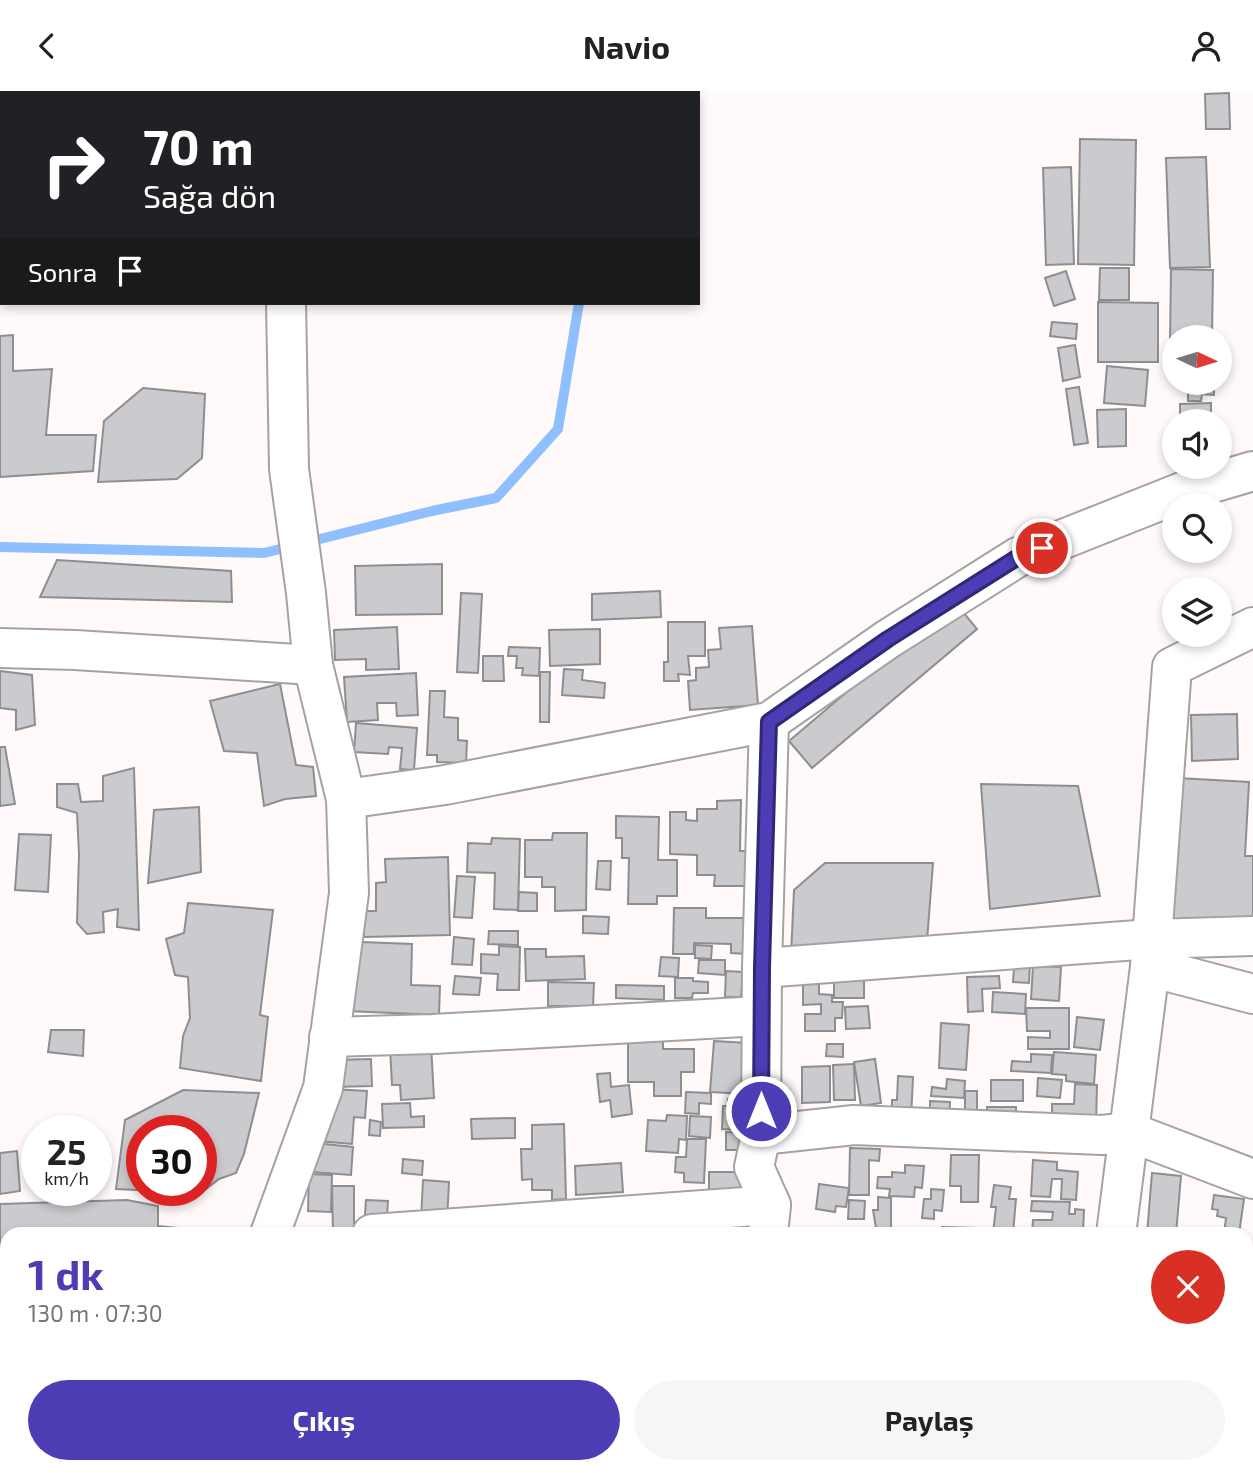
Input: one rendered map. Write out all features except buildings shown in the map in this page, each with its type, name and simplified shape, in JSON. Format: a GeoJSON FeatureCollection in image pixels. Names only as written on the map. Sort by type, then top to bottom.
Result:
{"type":"FeatureCollection","features":[{"type":"Feature","properties":{"kind":"street"},"geometry":{"type":"LineString","coordinates":[[273,1227],[323,1088],[349,893],[345,799],[313,665],[289,469],[286,305]]}},
{"type":"Feature","properties":{"kind":"street"},"geometry":{"type":"LineString","coordinates":[[345,799],[445,785],[769,722],[888,639],[1018,557],[1182,492],[1253,471]]}},
{"type":"Feature","properties":{"kind":"street"},"geometry":{"type":"LineString","coordinates":[[1117,1227],[1151,953],[1172,667],[1253,627]]}},
{"type":"Feature","properties":{"kind":"street"},"geometry":{"type":"LineString","coordinates":[[0,648],[313,665]]}},
{"type":"Feature","properties":{"kind":"street"},"geometry":{"type":"LineString","coordinates":[[557,1227],[769,1219],[754,1167],[761,1135],[761,1016],[769,722]]}},
{"type":"Feature","properties":{"kind":"street"},"geometry":{"type":"LineString","coordinates":[[762,968],[1151,953],[1253,936]]}},
{"type":"Feature","properties":{"kind":"street"},"geometry":{"type":"LineString","coordinates":[[1151,953],[1253,994]]}},
{"type":"Feature","properties":{"kind":"street"},"geometry":{"type":"LineString","coordinates":[[330,1037],[761,1016]]}},
{"type":"Feature","properties":{"kind":"street"},"geometry":{"type":"LineString","coordinates":[[761,1135],[854,1125],[1102,1135],[1130,1132],[1253,1179]]}},
{"type":"Feature","properties":{"kind":"waterway"},"geometry":{"type":"LineString","coordinates":[[0,547],[264,553],[432,511],[496,498],[558,429],[579,305]]}},
{"type":"Feature","properties":{"kind":"route"},"geometry":{"type":"LineString","coordinates":[[761,1111],[769,722],[888,639],[1018,557],[1042,548]]}}]}
